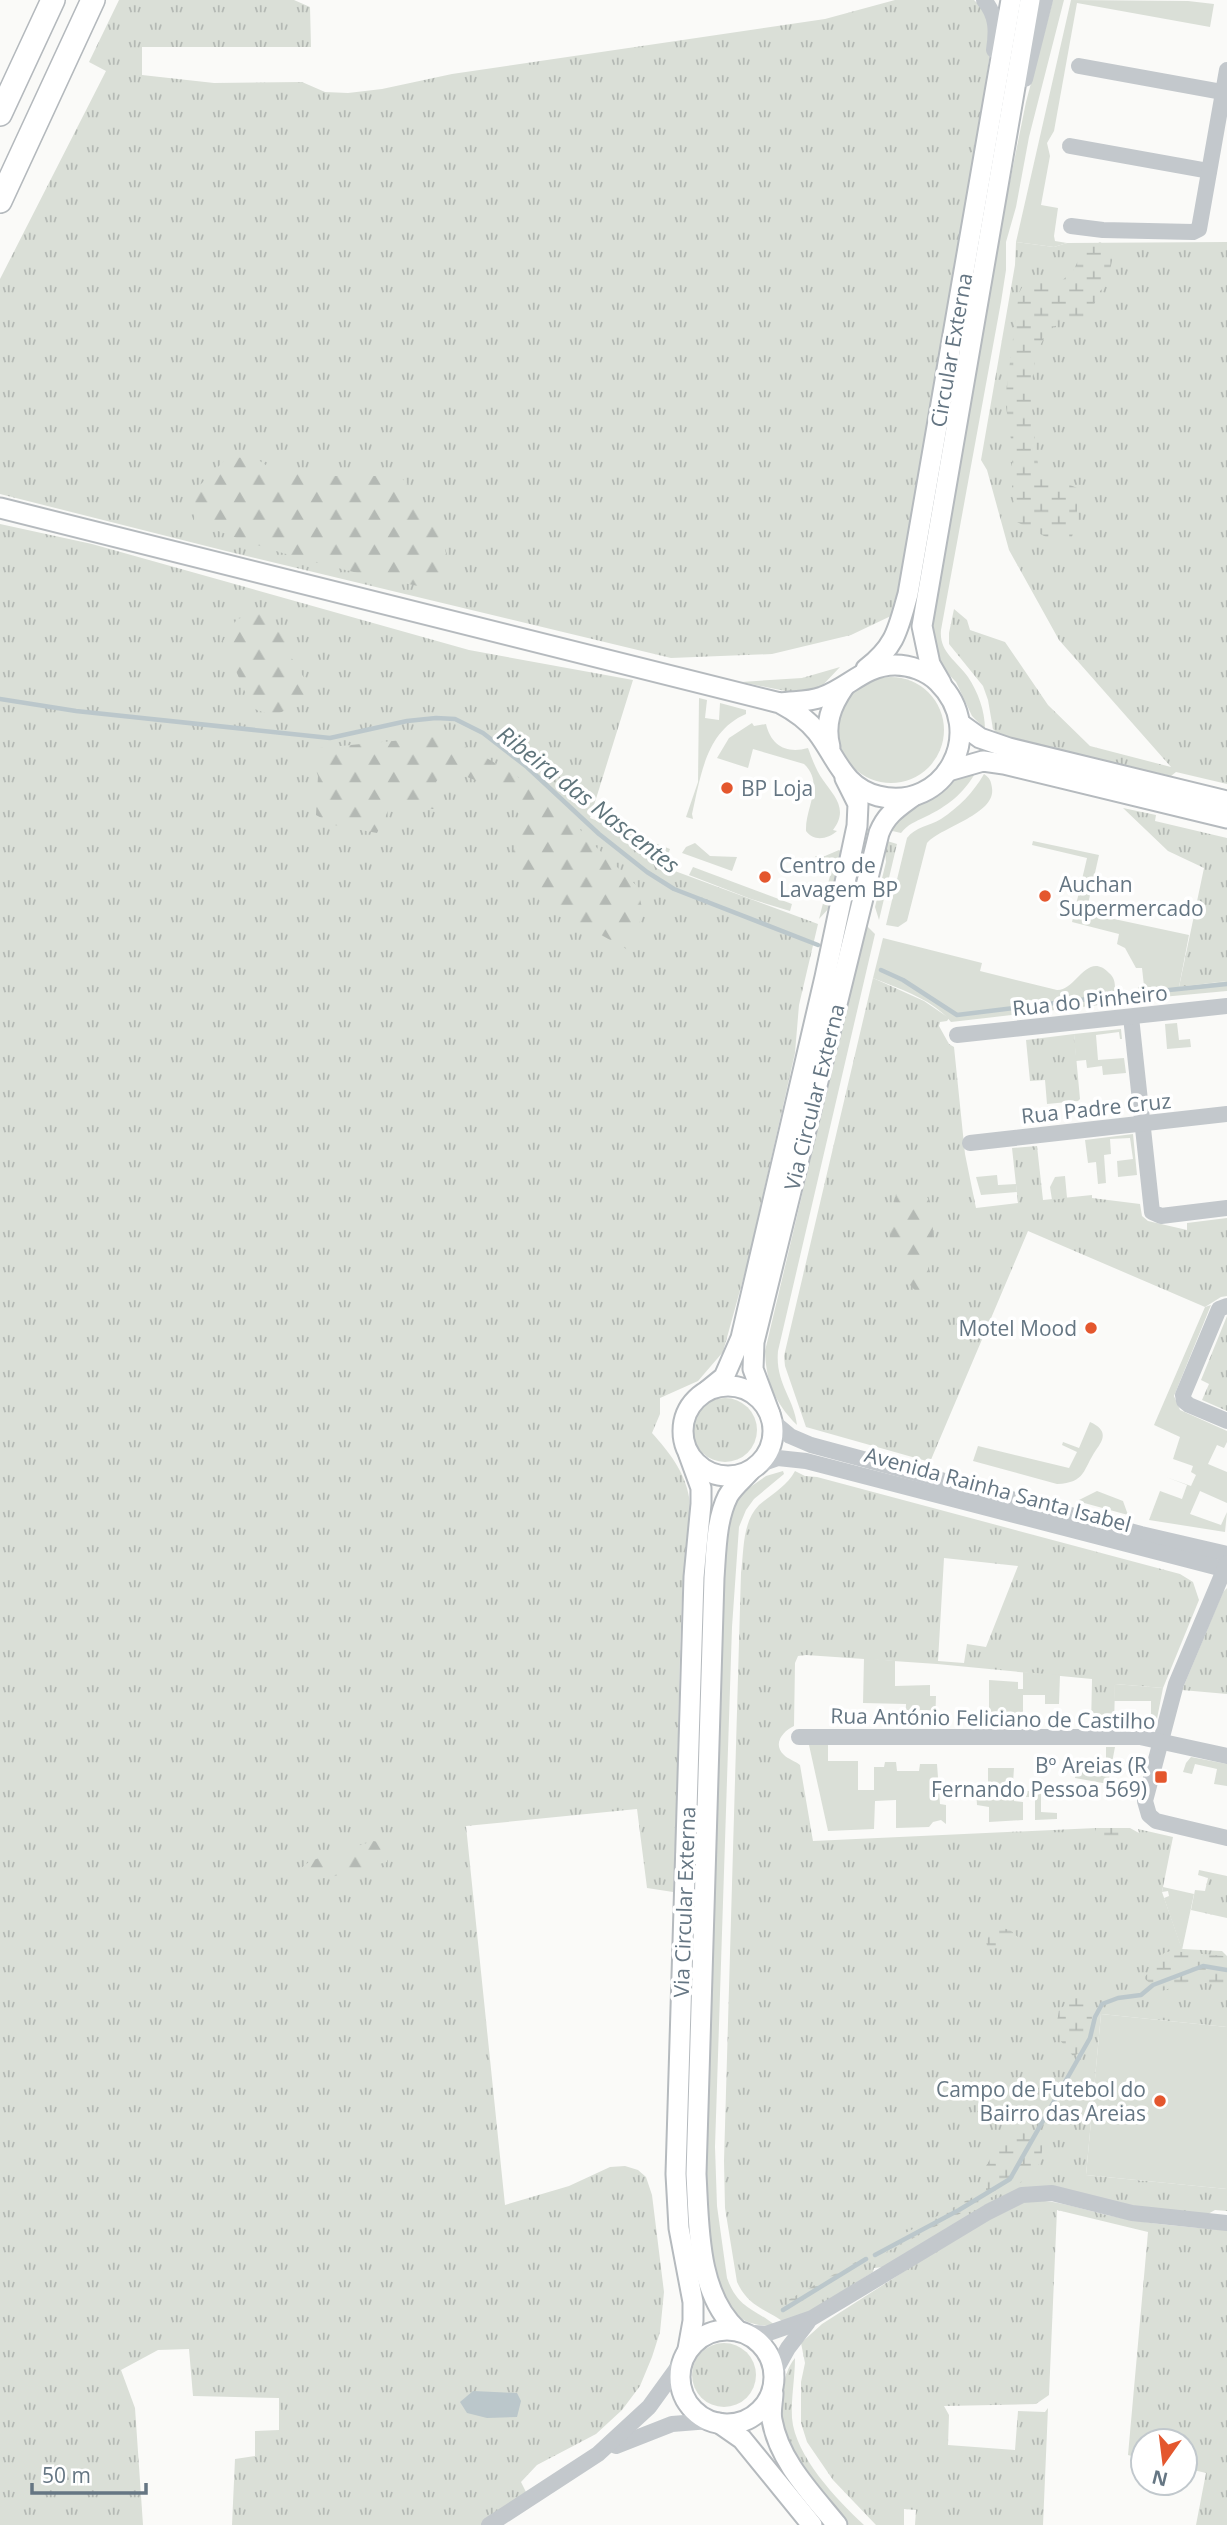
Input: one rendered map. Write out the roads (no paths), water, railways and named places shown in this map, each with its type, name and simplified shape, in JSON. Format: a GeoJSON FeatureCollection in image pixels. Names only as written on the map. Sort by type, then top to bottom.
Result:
{"type":"FeatureCollection","features":[{"type":"Feature","properties":{"kind":"highway"},"geometry":{"type":"LineString","coordinates":[[0,114],[53,0]]}},
{"type":"Feature","properties":{"kind":"highway"},"geometry":{"type":"LineString","coordinates":[[0,201],[93,0]]}},
{"type":"Feature","properties":{"kind":"main road","name":"Circular Externa"},"geometry":{"type":"LineString","coordinates":[[848,683],[892,645],[908,594],[1011,0]]}},
{"type":"Feature","properties":{"kind":"main road","name":"Circular Externa"},"geometry":{"type":"LineString","coordinates":[[946,689],[930,664],[922,626],[1030,0]]}},
{"type":"Feature","properties":{"kind":"main road"},"geometry":{"type":"LineString","coordinates":[[0,508],[780,703],[800,714],[819,734],[844,776],[866,792],[878,796],[891,798],[916,794],[939,781],[948,771],[959,748],[962,726],[957,709],[946,689],[923,671],[897,665],[872,668],[848,683],[813,699],[780,703]]}},
{"type":"Feature","properties":{"kind":"main road"},"geometry":{"type":"LineString","coordinates":[[831,754],[827,728],[829,715],[848,683]]}},
{"type":"Feature","properties":{"kind":"main road"},"geometry":{"type":"LineString","coordinates":[[962,726],[987,741],[1009,748],[1227,801]]}},
{"type":"Feature","properties":{"kind":"main road"},"geometry":{"type":"LineString","coordinates":[[948,771],[984,761],[1004,764],[1227,818]]}},
{"type":"Feature","properties":{"kind":"main road","name":"Via Circular Externa"},"geometry":{"type":"LineString","coordinates":[[708,1390],[724,1377],[741,1338],[825,977],[857,826],[858,804],[844,776]]}},
{"type":"Feature","properties":{"kind":"main road","name":"Via Circular Externa"},"geometry":{"type":"LineString","coordinates":[[771,1418],[753,1368],[754,1342],[879,833],[884,820],[893,810],[916,794]]}},
{"type":"Feature","properties":{"kind":"main road"},"geometry":{"type":"LineString","coordinates":[[723,1386],[738,1387],[750,1392],[762,1401],[771,1418],[772,1444],[765,1459],[737,1476],[720,1476],[700,1467],[689,1455],[683,1440],[682,1424],[695,1399],[708,1390],[723,1386]]}},
{"type":"Feature","properties":{"kind":"main road","name":"Via Circular Externa"},"geometry":{"type":"LineString","coordinates":[[685,2355],[693,2321],[693,2302],[679,2228],[676,2174],[694,1591],[701,1504],[701,1489],[689,1455]]}},
{"type":"Feature","properties":{"kind":"main road","name":"Via Circular Externa"},"geometry":{"type":"LineString","coordinates":[[740,2331],[724,2318],[716,2304],[707,2274],[699,2226],[696,2174],[713,1578],[723,1510],[729,1494],[754,1468]]}},
{"type":"Feature","properties":{"kind":"main road"},"geometry":{"type":"LineString","coordinates":[[812,2525],[742,2439],[697,2413],[687,2403],[681,2389],[680,2375],[685,2355],[698,2339],[710,2332],[724,2329],[740,2331],[765,2348],[771,2360],[774,2378],[771,2417],[778,2442],[798,2477],[838,2525]]}},
{"type":"Feature","properties":{"kind":"main road"},"geometry":{"type":"LineString","coordinates":[[714,2422],[734,2423],[755,2414],[770,2397],[774,2378]]}},
{"type":"Feature","properties":{"kind":"street"},"geometry":{"type":"LineString","coordinates":[[984,0],[994,14],[996,25],[987,106],[990,129]]}},
{"type":"Feature","properties":{"kind":"street","name":"Circular Externa"},"geometry":{"type":"LineString","coordinates":[[1006,142],[1020,104],[1045,0]]}},
{"type":"Feature","properties":{"kind":"street"},"geometry":{"type":"LineString","coordinates":[[1079,66],[1225,92]]}},
{"type":"Feature","properties":{"kind":"street"},"geometry":{"type":"LineString","coordinates":[[1072,226],[1103,230],[1193,232],[1199,229],[1227,71]]}},
{"type":"Feature","properties":{"kind":"street"},"geometry":{"type":"LineString","coordinates":[[1070,146],[1209,171]]}},
{"type":"Feature","properties":{"kind":"street","name":"Rua do Pinheiro"},"geometry":{"type":"LineString","coordinates":[[957,1035],[1227,1006]]}},
{"type":"Feature","properties":{"kind":"street"},"geometry":{"type":"LineString","coordinates":[[1131,1017],[1152,1212],[1161,1216],[1227,1208]]}},
{"type":"Feature","properties":{"kind":"street","name":"Rua Padre Cruz"},"geometry":{"type":"LineString","coordinates":[[970,1143],[1227,1114]]}},
{"type":"Feature","properties":{"kind":"street"},"geometry":{"type":"LineString","coordinates":[[1227,1306],[1219,1309],[1183,1395],[1184,1401],[1189,1405],[1227,1420]]}},
{"type":"Feature","properties":{"kind":"street","name":"Avenida Rainha Santa Isabel"},"geometry":{"type":"LineString","coordinates":[[771,1418],[790,1436],[811,1445],[1141,1534],[1226,1564]]}},
{"type":"Feature","properties":{"kind":"street","name":"Avenida Rainha Santa Isabel"},"geometry":{"type":"LineString","coordinates":[[754,1468],[778,1458],[806,1461],[1226,1564]]}},
{"type":"Feature","properties":{"kind":"street"},"geometry":{"type":"LineString","coordinates":[[1226,1564],[1176,1685],[1145,1801],[1149,1815],[1164,1824],[1227,1838]]}},
{"type":"Feature","properties":{"kind":"street","name":"Rua António Feliciano de Castilho"},"geometry":{"type":"LineString","coordinates":[[799,1737],[1140,1737],[1227,1756]]}},
{"type":"Feature","properties":{"kind":"street"},"geometry":{"type":"LineString","coordinates":[[740,2331],[766,2334],[813,2318],[1022,2194],[1052,2193],[1132,2213],[1227,2223]]}},
{"type":"Feature","properties":{"kind":"street"},"geometry":{"type":"LineString","coordinates":[[774,2378],[788,2348],[813,2318]]}},
{"type":"Feature","properties":{"kind":"street"},"geometry":{"type":"LineString","coordinates":[[598,2454],[649,2407],[685,2355]]}},
{"type":"Feature","properties":{"kind":"street"},"geometry":{"type":"LineString","coordinates":[[489,2525],[598,2454],[656,2428],[672,2424],[714,2422]]}},
{"type":"Feature","properties":{"kind":"waterway","name":"Ribeira das Nascentes"},"geometry":{"type":"LineString","coordinates":[[0,699],[76,711],[330,738],[407,721],[455,719],[483,733],[527,767],[599,834],[647,872],[674,889],[818,945]]}},
{"type":"Feature","properties":{"kind":"waterway","name":"Ribeira das Nascentes"},"geometry":{"type":"LineString","coordinates":[[881,970],[903,980],[957,1015],[1113,996]]}},
{"type":"Feature","properties":{"kind":"waterway","name":"Ribeira das Nascentes"},"geometry":{"type":"LineString","coordinates":[[1140,993],[1227,984]]}},
{"type":"Feature","properties":{"kind":"waterway"},"geometry":{"type":"LineString","coordinates":[[875,2255],[1010,2179],[1090,2038],[1095,2017],[1102,2004],[1118,1998],[1141,1995],[1153,1985],[1203,1966],[1227,1970]]}},
{"type":"Feature","properties":{"kind":"waterway"},"geometry":{"type":"LineString","coordinates":[[783,2310],[866,2259]]}},
{"type":"Feature","properties":{"kind":"place","name":"BP Loja"},"geometry":{"type":"Point","coordinates":[727,788]}},
{"type":"Feature","properties":{"kind":"place","name":"Centro de Lavagem BP"},"geometry":{"type":"Point","coordinates":[765,877]}},
{"type":"Feature","properties":{"kind":"place","name":"Auchan Supermercado"},"geometry":{"type":"Point","coordinates":[1045,896]}},
{"type":"Feature","properties":{"kind":"place","name":"Motel Mood"},"geometry":{"type":"Point","coordinates":[1091,1328]}},
{"type":"Feature","properties":{"kind":"place","name":"Bº Areias (R Fernando Pessoa 569)"},"geometry":{"type":"Point","coordinates":[1161,1777]}},
{"type":"Feature","properties":{"kind":"place","name":"Campo de Futebol do Bairro das Areias"},"geometry":{"type":"Point","coordinates":[1160,2101]}}]}
